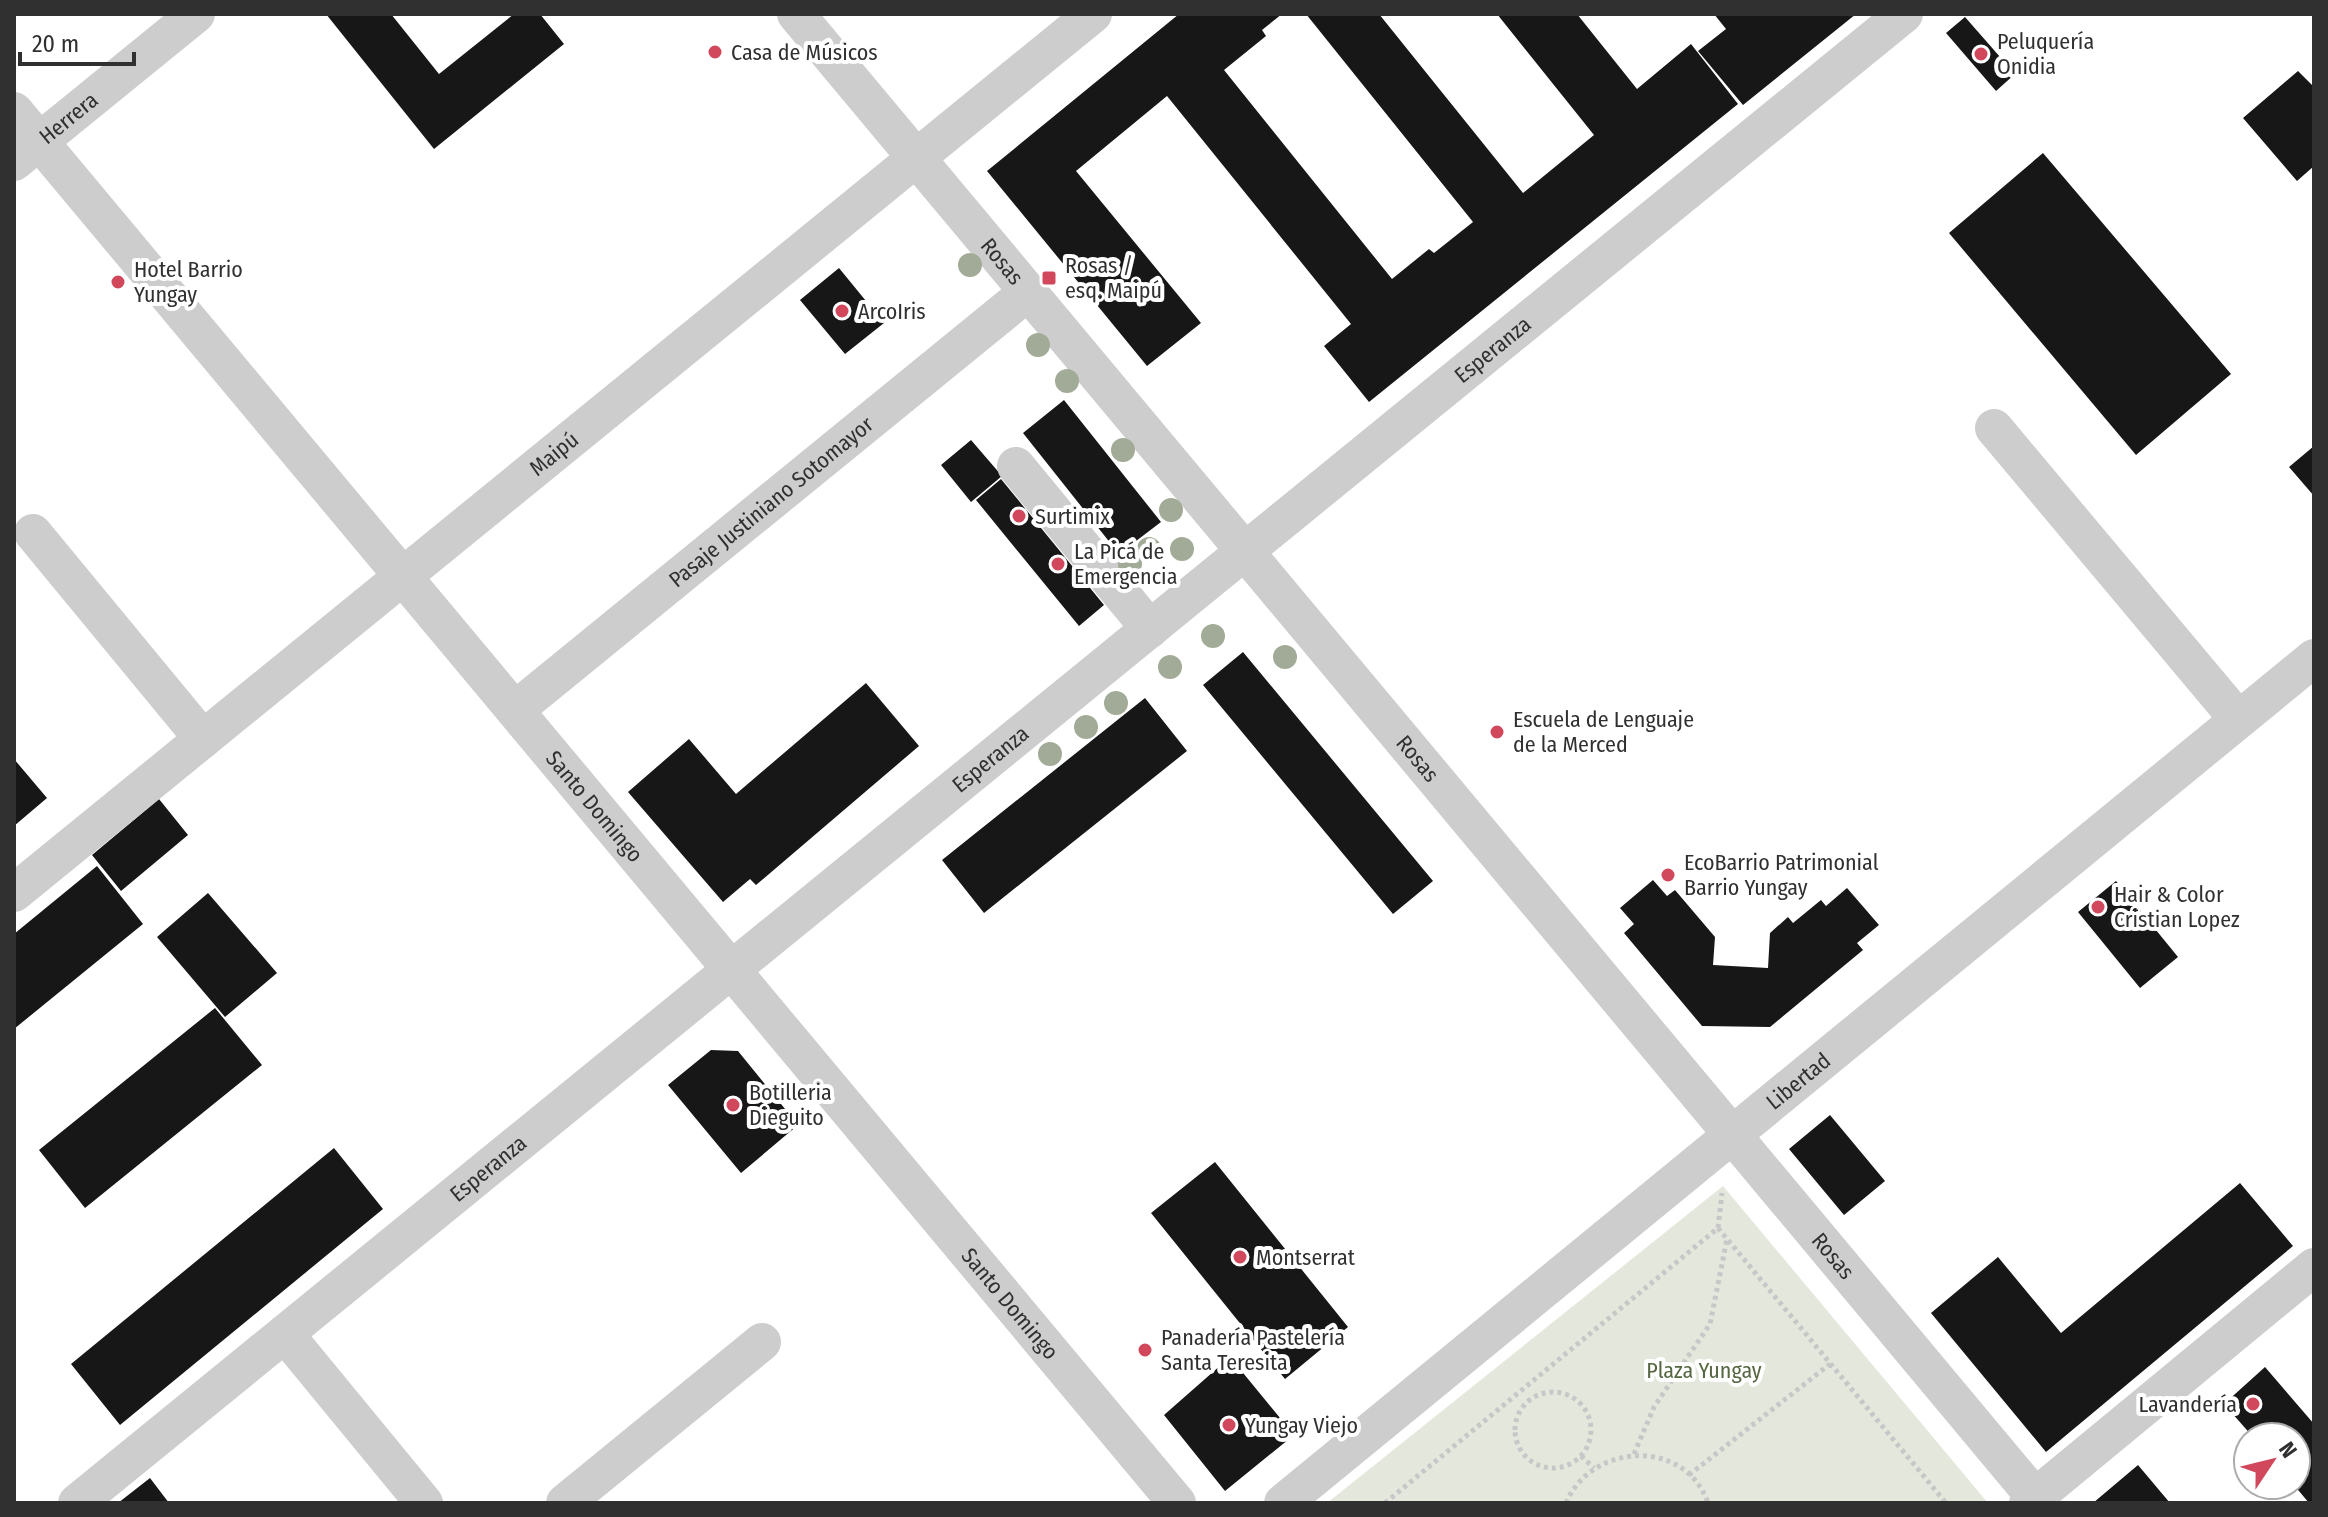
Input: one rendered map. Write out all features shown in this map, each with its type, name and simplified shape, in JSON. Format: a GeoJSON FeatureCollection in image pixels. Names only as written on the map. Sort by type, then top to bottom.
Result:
{"type":"FeatureCollection","features":[{"type":"Feature","properties":{"kind":"street","name":"Herrera"},"geometry":{"type":"LineString","coordinates":[[27,152],[196,14]]}},
{"type":"Feature","properties":{"kind":"street","name":"Rosas"},"geometry":{"type":"LineString","coordinates":[[796,14],[2035,1501]]}},
{"type":"Feature","properties":{"kind":"street","name":"Maipú"},"geometry":{"type":"LineString","coordinates":[[14,893],[1093,14]]}},
{"type":"Feature","properties":{"kind":"street","name":"Esperanza"},"geometry":{"type":"LineString","coordinates":[[77,1503],[1904,14]]}},
{"type":"Feature","properties":{"kind":"street","name":"Santo Domingo"},"geometry":{"type":"LineString","coordinates":[[14,111],[27,152],[404,576],[1177,1503]]}},
{"type":"Feature","properties":{"kind":"street","name":"Pasaje Justiniano Sotomayor"},"geometry":{"type":"LineString","coordinates":[[515,710],[1028,292]]}},
{"type":"Feature","properties":{"kind":"street"},"geometry":{"type":"LineString","coordinates":[[1994,428],[2238,719]]}},
{"type":"Feature","properties":{"kind":"street"},"geometry":{"type":"LineString","coordinates":[[1016,466],[1150,629]]}},
{"type":"Feature","properties":{"kind":"street"},"geometry":{"type":"LineString","coordinates":[[33,533],[203,739]]}},
{"type":"Feature","properties":{"kind":"street","name":"Libertad"},"geometry":{"type":"LineString","coordinates":[[1283,1503],[1729,1134],[2314,658]]}},
{"type":"Feature","properties":{"kind":"street"},"geometry":{"type":"LineString","coordinates":[[2035,1501],[2314,1267]]}},
{"type":"Feature","properties":{"kind":"street"},"geometry":{"type":"LineString","coordinates":[[285,1334],[424,1503]]}},
{"type":"Feature","properties":{"kind":"street"},"geometry":{"type":"LineString","coordinates":[[565,1503],[762,1342]]}},
{"type":"Feature","properties":{"kind":"path"},"geometry":{"type":"LineString","coordinates":[[1385,1503],[1718,1228],[1946,1503]]}},
{"type":"Feature","properties":{"kind":"path"},"geometry":{"type":"LineString","coordinates":[[1634,1454],[1654,1407],[1710,1324],[1727,1238]]}},
{"type":"Feature","properties":{"kind":"path"},"geometry":{"type":"LineString","coordinates":[[1689,1475],[1830,1364]]}},
{"type":"Feature","properties":{"kind":"path"},"geometry":{"type":"LineString","coordinates":[[1520,1391],[1529,1401]]}},
{"type":"Feature","properties":{"kind":"path"},"geometry":{"type":"LineString","coordinates":[[1552,1392],[1575,1400],[1590,1421],[1588,1446],[1571,1464],[1547,1468],[1526,1457],[1515,1434],[1520,1410],[1529,1401],[1552,1392]]}},
{"type":"Feature","properties":{"kind":"path"},"geometry":{"type":"LineString","coordinates":[[1566,1503],[1571,1490],[1594,1468],[1617,1457],[1634,1454],[1673,1464],[1689,1475],[1708,1503]]}},
{"type":"Feature","properties":{"kind":"path"},"geometry":{"type":"LineString","coordinates":[[1581,1456],[1594,1468]]}},
{"type":"Feature","properties":{"kind":"green space","name":"Plaza Yungay"},"geometry":{"type":"Polygon","coordinates":[[[1723,1186],[1988,1503],[1327,1503],[1723,1186]]]}},
{"type":"Feature","properties":{"kind":"building"},"geometry":{"type":"Polygon","coordinates":[[[326,14],[391,14],[439,74],[514,14],[540,14],[564,44],[434,149],[326,14]]]}},
{"type":"Feature","properties":{"kind":"building"},"geometry":{"type":"Polygon","coordinates":[[[1179,14],[1282,14],[1262,30],[1266,36],[1224,70],[1392,279],[1429,249],[1434,253],[1473,222],[1306,14],[1379,14],[1523,193],[1594,135],[1497,14],[1577,14],[1637,89],[1691,44],[1738,104],[1369,402],[1324,346],[1351,324],[1167,96],[1076,171],[1201,323],[1147,366],[987,171],[1179,14]]]}},
{"type":"Feature","properties":{"kind":"building"},"geometry":{"type":"Polygon","coordinates":[[[1714,14],[1856,14],[1743,105],[1698,51],[1726,29],[1714,14]]]}},
{"type":"Feature","properties":{"kind":"building","name":"Peluquería Onidia"},"geometry":{"type":"Polygon","coordinates":[[[1965,17],[2015,74],[1996,91],[1946,33],[1965,17]]]}},
{"type":"Feature","properties":{"kind":"building"},"geometry":{"type":"Polygon","coordinates":[[[2298,71],[2314,87],[2314,166],[2297,181],[2243,118],[2298,71]]]}},
{"type":"Feature","properties":{"kind":"building"},"geometry":{"type":"Polygon","coordinates":[[[2043,153],[2231,374],[2136,455],[1949,233],[2043,153]]]}},
{"type":"Feature","properties":{"kind":"building","name":"ArcoIris"},"geometry":{"type":"Polygon","coordinates":[[[839,268],[884,323],[845,354],[800,300],[839,268]]]}},
{"type":"Feature","properties":{"kind":"building"},"geometry":{"type":"Polygon","coordinates":[[[1064,400],[1161,522],[1119,554],[1023,433],[1064,400]]]}},
{"type":"Feature","properties":{"kind":"building"},"geometry":{"type":"Polygon","coordinates":[[[971,440],[1002,476],[971,502],[941,465],[971,440]]]}},
{"type":"Feature","properties":{"kind":"building"},"geometry":{"type":"Polygon","coordinates":[[[2314,446],[2314,496],[2289,467],[2314,446]]]}},
{"type":"Feature","properties":{"kind":"building"},"geometry":{"type":"Polygon","coordinates":[[[1001,479],[1104,605],[1079,626],[976,500],[1001,479]]]}},
{"type":"Feature","properties":{"kind":"building"},"geometry":{"type":"Polygon","coordinates":[[[1243,652],[1433,881],[1393,914],[1203,685],[1243,652]]]}},
{"type":"Feature","properties":{"kind":"building"},"geometry":{"type":"Polygon","coordinates":[[[866,683],[919,746],[756,885],[750,879],[723,902],[628,792],[689,739],[736,794],[866,683]]]}},
{"type":"Feature","properties":{"kind":"building"},"geometry":{"type":"Polygon","coordinates":[[[1145,698],[1187,751],[984,913],[942,860],[1145,698]]]}},
{"type":"Feature","properties":{"kind":"building"},"geometry":{"type":"Polygon","coordinates":[[[14,759],[47,798],[14,826],[14,759]]]}},
{"type":"Feature","properties":{"kind":"building"},"geometry":{"type":"Polygon","coordinates":[[[159,799],[188,835],[121,891],[92,855],[159,799]]]}},
{"type":"Feature","properties":{"kind":"building"},"geometry":{"type":"Polygon","coordinates":[[[97,866],[143,924],[14,1029],[14,934],[97,866]]]}},
{"type":"Feature","properties":{"kind":"building"},"geometry":{"type":"Polygon","coordinates":[[[1653,880],[1667,896],[1675,890],[1715,937],[1713,965],[1768,968],[1770,933],[1788,917],[1793,923],[1821,900],[1826,906],[1847,888],[1879,925],[1857,943],[1863,950],[1770,1027],[1702,1026],[1624,933],[1634,924],[1620,908],[1653,880]]]}},
{"type":"Feature","properties":{"kind":"building"},"geometry":{"type":"Polygon","coordinates":[[[2116,881],[2178,957],[2140,988],[2078,912],[2116,881]]]}},
{"type":"Feature","properties":{"kind":"building"},"geometry":{"type":"Polygon","coordinates":[[[208,893],[277,973],[225,1017],[157,937],[208,893]]]}},
{"type":"Feature","properties":{"kind":"building"},"geometry":{"type":"Polygon","coordinates":[[[215,1008],[262,1065],[85,1208],[39,1150],[215,1008]]]}},
{"type":"Feature","properties":{"kind":"building","name":"Botilleria Dieguito"},"geometry":{"type":"Polygon","coordinates":[[[711,1050],[738,1051],[798,1125],[741,1173],[668,1085],[711,1050]]]}},
{"type":"Feature","properties":{"kind":"building"},"geometry":{"type":"Polygon","coordinates":[[[1830,1115],[1885,1181],[1844,1215],[1789,1149],[1830,1115]]]}},
{"type":"Feature","properties":{"kind":"building"},"geometry":{"type":"Polygon","coordinates":[[[334,1148],[383,1209],[120,1425],[71,1364],[334,1148]]]}},
{"type":"Feature","properties":{"kind":"building","name":"Montserrat"},"geometry":{"type":"Polygon","coordinates":[[[1215,1162],[1348,1327],[1285,1379],[1151,1213],[1215,1162]]]}},
{"type":"Feature","properties":{"kind":"building"},"geometry":{"type":"Polygon","coordinates":[[[2240,1183],[2293,1246],[2046,1452],[1931,1313],[1998,1257],[2061,1333],[2240,1183]]]}},
{"type":"Feature","properties":{"kind":"building","name":"Yungay Viejo"},"geometry":{"type":"Polygon","coordinates":[[[1230,1357],[1294,1435],[1225,1491],[1164,1415],[1230,1357]]]}},
{"type":"Feature","properties":{"kind":"building"},"geometry":{"type":"Polygon","coordinates":[[[2265,1367],[2311,1421],[2239,1421],[2224,1404],[2265,1367]]]}},
{"type":"Feature","properties":{"kind":"building"},"geometry":{"type":"Polygon","coordinates":[[[2312,1422],[2314,1503],[2307,1501],[2312,1501],[2312,1422]]]}},
{"type":"Feature","properties":{"kind":"building"},"geometry":{"type":"Polygon","coordinates":[[[2138,1465],[2170,1503],[2093,1503],[2138,1465]]]}},
{"type":"Feature","properties":{"kind":"building"},"geometry":{"type":"Polygon","coordinates":[[[150,1478],[169,1503],[118,1503],[150,1478]]]}},
{"type":"Feature","properties":{"kind":"place","name":"Casa de Músicos"},"geometry":{"type":"Point","coordinates":[715,52]}},
{"type":"Feature","properties":{"kind":"place","name":"Peluquería Onidia"},"geometry":{"type":"Point","coordinates":[1981,54]}},
{"type":"Feature","properties":{"kind":"place","name":"Rosas / esq. Maipú"},"geometry":{"type":"Point","coordinates":[1049,278]}},
{"type":"Feature","properties":{"kind":"place","name":"Hotel Barrio Yungay"},"geometry":{"type":"Point","coordinates":[118,282]}},
{"type":"Feature","properties":{"kind":"place","name":"ArcoIris"},"geometry":{"type":"Point","coordinates":[842,311]}},
{"type":"Feature","properties":{"kind":"place","name":"Surtimix"},"geometry":{"type":"Point","coordinates":[1019,516]}},
{"type":"Feature","properties":{"kind":"place","name":"La Picá de Emergencia"},"geometry":{"type":"Point","coordinates":[1058,564]}},
{"type":"Feature","properties":{"kind":"place","name":"Escuela de Lenguaje de la Merced"},"geometry":{"type":"Point","coordinates":[1497,732]}},
{"type":"Feature","properties":{"kind":"place","name":"EcoBarrio Patrimonial Barrio Yungay"},"geometry":{"type":"Point","coordinates":[1668,875]}},
{"type":"Feature","properties":{"kind":"place","name":"Hair & Color Cristian Lopez"},"geometry":{"type":"Point","coordinates":[2098,907]}},
{"type":"Feature","properties":{"kind":"place","name":"Botilleria Dieguito"},"geometry":{"type":"Point","coordinates":[733,1105]}},
{"type":"Feature","properties":{"kind":"place","name":"Montserrat"},"geometry":{"type":"Point","coordinates":[1240,1257]}},
{"type":"Feature","properties":{"kind":"place","name":"Panadería Pastelería Santa Teresita"},"geometry":{"type":"Point","coordinates":[1145,1350]}},
{"type":"Feature","properties":{"kind":"place","name":"Lavandería"},"geometry":{"type":"Point","coordinates":[2253,1404]}},
{"type":"Feature","properties":{"kind":"place","name":"Yungay Viejo"},"geometry":{"type":"Point","coordinates":[1229,1425]}}]}
